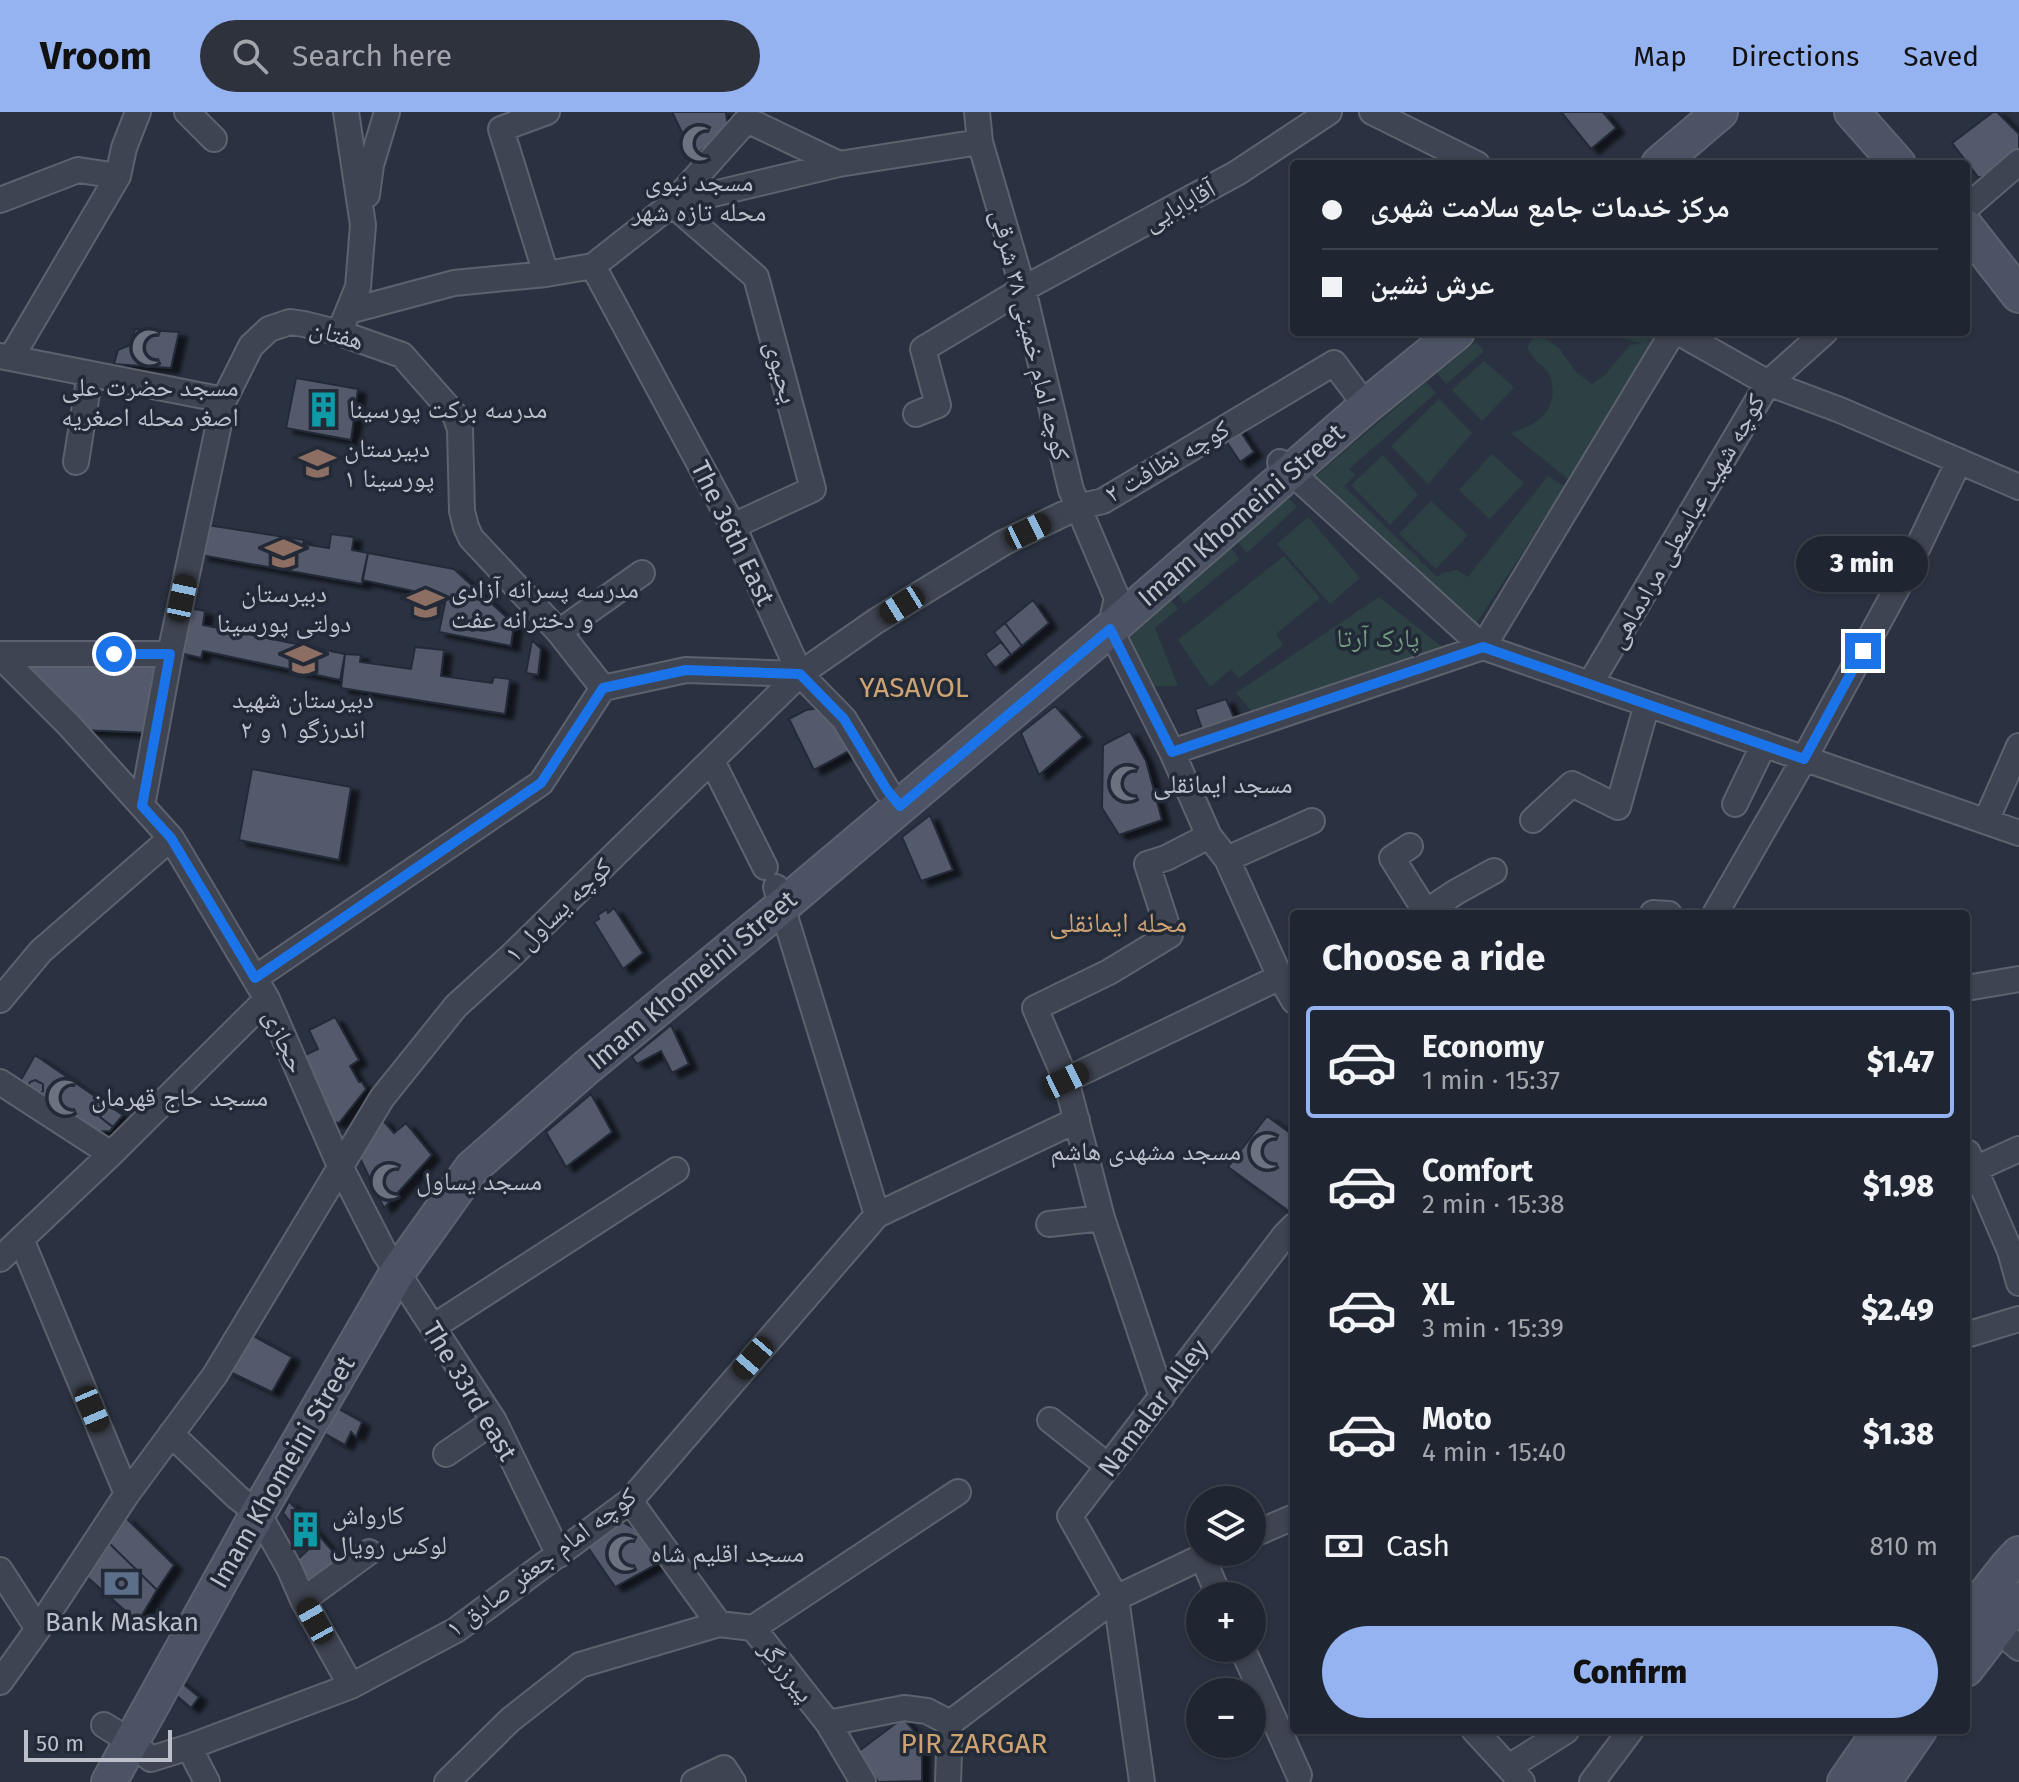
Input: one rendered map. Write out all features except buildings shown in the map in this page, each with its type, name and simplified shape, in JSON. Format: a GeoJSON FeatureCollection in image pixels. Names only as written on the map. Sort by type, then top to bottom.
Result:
{"type":"FeatureCollection","features":[{"type":"Feature","properties":{"kind":"main road"},"geometry":{"type":"LineString","coordinates":[[1664,160],[1720,112]]}},
{"type":"Feature","properties":{"kind":"main road"},"geometry":{"type":"LineString","coordinates":[[1852,112],[1894,160]]}},
{"type":"Feature","properties":{"kind":"main road"},"geometry":{"type":"LineString","coordinates":[[1879,112],[1917,155],[1916,160]]}},
{"type":"Feature","properties":{"kind":"main road"},"geometry":{"type":"LineString","coordinates":[[1970,232],[2019,295]]}},
{"type":"Feature","properties":{"kind":"main road","name":"Imam Khomeini Street"},"geometry":{"type":"LineString","coordinates":[[109,1782],[118,1734],[258,1513],[390,1263],[472,1168],[587,1067],[774,887],[893,798],[1362,400],[1451,336]]}},
{"type":"Feature","properties":{"kind":"main road"},"geometry":{"type":"LineString","coordinates":[[1994,1632],[2007,1567],[2019,1554]]}},
{"type":"Feature","properties":{"kind":"main road"},"geometry":{"type":"LineString","coordinates":[[1970,1664],[2019,1600]]}},
{"type":"Feature","properties":{"kind":"main road"},"geometry":{"type":"LineString","coordinates":[[1845,1782],[1878,1734]]}},
{"type":"Feature","properties":{"kind":"main road"},"geometry":{"type":"LineString","coordinates":[[1883,1782],[1916,1734]]}},
{"type":"Feature","properties":{"kind":"street"},"geometry":{"type":"LineString","coordinates":[[138,112],[124,148],[118,176],[6,357],[224,400]]}},
{"type":"Feature","properties":{"kind":"street"},"geometry":{"type":"LineString","coordinates":[[187,112],[214,139]]}},
{"type":"Feature","properties":{"kind":"street"},"geometry":{"type":"LineString","coordinates":[[346,112],[363,225]]}},
{"type":"Feature","properties":{"kind":"street"},"geometry":{"type":"LineString","coordinates":[[344,322],[358,287],[371,165],[387,112]]}},
{"type":"Feature","properties":{"kind":"street"},"geometry":{"type":"LineString","coordinates":[[546,112],[501,129],[546,274]]}},
{"type":"Feature","properties":{"kind":"street","name":"کوچه امام خمینی ۳۸ شرقی"},"geometry":{"type":"LineString","coordinates":[[977,112],[980,142],[1023,289],[1071,490],[1113,614],[1209,836],[1227,859],[1290,994]]}},
{"type":"Feature","properties":{"kind":"street","name":"آقابابایی"},"geometry":{"type":"LineString","coordinates":[[916,414],[938,405],[923,349],[1023,289],[1237,173],[1329,112]]}},
{"type":"Feature","properties":{"kind":"street"},"geometry":{"type":"LineString","coordinates":[[1372,112],[1469,160]]}},
{"type":"Feature","properties":{"kind":"street"},"geometry":{"type":"LineString","coordinates":[[344,322],[454,283],[593,266],[672,204],[747,120],[839,164]]}},
{"type":"Feature","properties":{"kind":"street"},"geometry":{"type":"LineString","coordinates":[[672,204],[839,164],[980,142]]}},
{"type":"Feature","properties":{"kind":"street"},"geometry":{"type":"LineString","coordinates":[[1970,205],[2019,162]]}},
{"type":"Feature","properties":{"kind":"street"},"geometry":{"type":"LineString","coordinates":[[0,200],[78,170],[118,176]]}},
{"type":"Feature","properties":{"kind":"street","name":"یحیوی"},"geometry":{"type":"LineString","coordinates":[[672,204],[756,277],[813,489],[733,526]]}},
{"type":"Feature","properties":{"kind":"street","name":"The 36th East"},"geometry":{"type":"LineString","coordinates":[[593,266],[733,526],[800,674],[844,719],[893,798]]}},
{"type":"Feature","properties":{"kind":"street","name":"هفتان"},"geometry":{"type":"LineString","coordinates":[[142,806],[170,654],[224,400],[251,346],[269,329],[290,322],[344,322],[402,355],[455,415],[460,429],[462,511],[471,538],[559,632],[603,688]]}},
{"type":"Feature","properties":{"kind":"street"},"geometry":{"type":"LineString","coordinates":[[1172,752],[1483,647],[1673,336]]}},
{"type":"Feature","properties":{"kind":"street"},"geometry":{"type":"LineString","coordinates":[[1682,336],[1768,383],[1840,410],[2019,487]]}},
{"type":"Feature","properties":{"kind":"street","name":"کوچه شهید عباسعلی مرادماهی"},"geometry":{"type":"LineString","coordinates":[[1590,684],[1768,383],[1821,336]]}},
{"type":"Feature","properties":{"kind":"street","name":"کوچه نظافت ۲"},"geometry":{"type":"LineString","coordinates":[[800,674],[876,621],[1003,543],[1078,507],[1103,501],[1334,363],[1362,400]]}},
{"type":"Feature","properties":{"kind":"street"},"geometry":{"type":"LineString","coordinates":[[76,462],[90,374]]}},
{"type":"Feature","properties":{"kind":"street"},"geometry":{"type":"LineString","coordinates":[[1717,910],[1907,570],[1959,461]]}},
{"type":"Feature","properties":{"kind":"street"},"geometry":{"type":"LineString","coordinates":[[1285,467],[1483,647],[2019,833]]}},
{"type":"Feature","properties":{"kind":"street"},"geometry":{"type":"LineString","coordinates":[[559,632],[642,573]]}},
{"type":"Feature","properties":{"kind":"street"},"geometry":{"type":"LineString","coordinates":[[0,655],[170,654]]}},
{"type":"Feature","properties":{"kind":"street","name":"حجازی"},"geometry":{"type":"LineString","coordinates":[[0,655],[68,724],[171,838],[267,999],[340,1166],[390,1263]]}},
{"type":"Feature","properties":{"kind":"street"},"geometry":{"type":"LineString","coordinates":[[255,978],[541,783],[603,688],[686,670],[800,674]]}},
{"type":"Feature","properties":{"kind":"street","name":"کوچه یساول ۱"},"geometry":{"type":"LineString","coordinates":[[0,1682],[127,1494],[215,1375],[382,1098],[456,1006],[800,674]]}},
{"type":"Feature","properties":{"kind":"street"},"geometry":{"type":"LineString","coordinates":[[1533,820],[1572,784],[1618,807],[1647,704]]}},
{"type":"Feature","properties":{"kind":"street"},"geometry":{"type":"LineString","coordinates":[[1735,804],[1764,744]]}},
{"type":"Feature","properties":{"kind":"street"},"geometry":{"type":"LineString","coordinates":[[1986,821],[2019,746]]}},
{"type":"Feature","properties":{"kind":"street"},"geometry":{"type":"LineString","coordinates":[[712,761],[774,887],[877,1215]]}},
{"type":"Feature","properties":{"kind":"street"},"geometry":{"type":"LineString","coordinates":[[1227,859],[1312,821]]}},
{"type":"Feature","properties":{"kind":"street"},"geometry":{"type":"LineString","coordinates":[[1162,1397],[1102,1218],[1066,1080],[1035,1008],[1109,972],[1170,935],[1147,864],[1209,836]]}},
{"type":"Feature","properties":{"kind":"street"},"geometry":{"type":"LineString","coordinates":[[0,1000],[41,951],[171,838]]}},
{"type":"Feature","properties":{"kind":"street"},"geometry":{"type":"LineString","coordinates":[[1410,846],[1392,858],[1423,910]]}},
{"type":"Feature","properties":{"kind":"street"},"geometry":{"type":"LineString","coordinates":[[1429,910],[1494,871]]}},
{"type":"Feature","properties":{"kind":"street"},"geometry":{"type":"LineString","coordinates":[[1066,1080],[1280,977]]}},
{"type":"Feature","properties":{"kind":"street"},"geometry":{"type":"LineString","coordinates":[[1970,987],[2019,979]]}},
{"type":"Feature","properties":{"kind":"street"},"geometry":{"type":"LineString","coordinates":[[0,1259],[267,999]]}},
{"type":"Feature","properties":{"kind":"street"},"geometry":{"type":"LineString","coordinates":[[0,1082],[111,1154]]}},
{"type":"Feature","properties":{"kind":"street","name":"کوچه امام جعفر صادق ۱"},"geometry":{"type":"LineString","coordinates":[[118,1734],[151,1759],[351,1686],[456,1630],[630,1501],[877,1215],[1077,1120]]}},
{"type":"Feature","properties":{"kind":"street"},"geometry":{"type":"LineString","coordinates":[[2019,1149],[1971,1161],[2010,1251],[2019,1283]]}},
{"type":"Feature","properties":{"kind":"street"},"geometry":{"type":"LineString","coordinates":[[433,1327],[676,1170]]}},
{"type":"Feature","properties":{"kind":"street"},"geometry":{"type":"LineString","coordinates":[[1049,1224],[1102,1218]]}},
{"type":"Feature","properties":{"kind":"street"},"geometry":{"type":"LineString","coordinates":[[21,1239],[127,1494]]}},
{"type":"Feature","properties":{"kind":"street","name":"Namalar Alley"},"geometry":{"type":"LineString","coordinates":[[1116,1598],[1070,1516],[1290,1239]]}},
{"type":"Feature","properties":{"kind":"street","name":"The 33rd east"},"geometry":{"type":"LineString","coordinates":[[390,1263],[494,1421],[559,1555]]}},
{"type":"Feature","properties":{"kind":"street"},"geometry":{"type":"LineString","coordinates":[[1970,1334],[2019,1319]]}},
{"type":"Feature","properties":{"kind":"street"},"geometry":{"type":"LineString","coordinates":[[1050,1420],[1108,1466]]}},
{"type":"Feature","properties":{"kind":"street"},"geometry":{"type":"LineString","coordinates":[[446,1454],[494,1421]]}},
{"type":"Feature","properties":{"kind":"street"},"geometry":{"type":"LineString","coordinates":[[171,1434],[258,1513],[351,1686]]}},
{"type":"Feature","properties":{"kind":"street"},"geometry":{"type":"LineString","coordinates":[[753,1628],[958,1492]]}},
{"type":"Feature","properties":{"kind":"street"},"geometry":{"type":"LineString","coordinates":[[447,1782],[510,1720],[580,1665],[719,1624],[630,1501]]}},
{"type":"Feature","properties":{"kind":"street"},"geometry":{"type":"LineString","coordinates":[[1266,1529],[1290,1519]]}},
{"type":"Feature","properties":{"kind":"street"},"geometry":{"type":"LineString","coordinates":[[303,1600],[369,1552]]}},
{"type":"Feature","properties":{"kind":"street"},"geometry":{"type":"LineString","coordinates":[[948,1782],[950,1723],[1116,1598],[1186,1564]]}},
{"type":"Feature","properties":{"kind":"street"},"geometry":{"type":"LineString","coordinates":[[0,1570],[38,1629]]}},
{"type":"Feature","properties":{"kind":"street"},"geometry":{"type":"LineString","coordinates":[[1116,1598],[1142,1782]]}},
{"type":"Feature","properties":{"kind":"street","name":"پیرزرگر"},"geometry":{"type":"LineString","coordinates":[[719,1624],[753,1628],[828,1723],[904,1708],[927,1711],[950,1723]]}},
{"type":"Feature","properties":{"kind":"street"},"geometry":{"type":"LineString","coordinates":[[1248,1662],[1299,1775]]}},
{"type":"Feature","properties":{"kind":"street"},"geometry":{"type":"LineString","coordinates":[[828,1723],[863,1782]]}},
{"type":"Feature","properties":{"kind":"street"},"geometry":{"type":"LineString","coordinates":[[1478,1734],[1515,1774],[1562,1734]]}},
{"type":"Feature","properties":{"kind":"street"},"geometry":{"type":"LineString","coordinates":[[1592,1782],[1628,1734]]}},
{"type":"Feature","properties":{"kind":"street"},"geometry":{"type":"LineString","coordinates":[[189,1747],[207,1782]]}},
{"type":"Feature","properties":{"kind":"street"},"geometry":{"type":"LineString","coordinates":[[694,1782],[724,1768],[733,1782]]}},
{"type":"Feature","properties":{"kind":"green space"},"geometry":{"type":"Polygon","coordinates":[[[1535,336],[1541,336],[1559,348],[1575,371],[1592,384],[1605,375],[1630,345],[1642,343],[1618,337],[1655,338],[1646,342],[1653,342],[1569,480],[1511,433],[1538,420],[1552,398],[1549,375],[1527,347],[1535,336]]]}},
{"type":"Feature","properties":{"kind":"green space"},"geometry":{"type":"Polygon","coordinates":[[[1476,342],[1484,351],[1446,384],[1437,373],[1476,342]]]}},
{"type":"Feature","properties":{"kind":"green space"},"geometry":{"type":"Polygon","coordinates":[[[1484,361],[1514,387],[1482,421],[1452,390],[1484,361]]]}},
{"type":"Feature","properties":{"kind":"green space"},"geometry":{"type":"Polygon","coordinates":[[[1426,382],[1436,393],[1349,469],[1355,475],[1344,486],[1437,577],[1457,570],[1468,577],[1548,476],[1565,487],[1476,624],[1311,480],[1426,382]]]}},
{"type":"Feature","properties":{"kind":"green space"},"geometry":{"type":"Polygon","coordinates":[[[1439,399],[1472,433],[1428,484],[1391,446],[1439,399]]]}},
{"type":"Feature","properties":{"kind":"green space"},"geometry":{"type":"Polygon","coordinates":[[[1492,454],[1524,483],[1490,519],[1459,490],[1492,454]]]}},
{"type":"Feature","properties":{"kind":"green space"},"geometry":{"type":"Polygon","coordinates":[[[1383,455],[1418,495],[1390,525],[1351,485],[1383,455]]]}},
{"type":"Feature","properties":{"kind":"green space"},"geometry":{"type":"Polygon","coordinates":[[[1287,496],[1297,507],[1247,553],[1237,541],[1287,496]]]}},
{"type":"Feature","properties":{"kind":"green space"},"geometry":{"type":"Polygon","coordinates":[[[1431,501],[1468,535],[1436,569],[1399,534],[1431,501]]]}},
{"type":"Feature","properties":{"kind":"green space","name":"پارک آرتا"},"geometry":{"type":"Polygon","coordinates":[[[1308,517],[1360,578],[1330,604],[1277,544],[1308,517]]]}},
{"type":"Feature","properties":{"kind":"green space"},"geometry":{"type":"Polygon","coordinates":[[[1230,546],[1239,559],[1184,604],[1176,592],[1230,546]]]}},
{"type":"Feature","properties":{"kind":"green space"},"geometry":{"type":"Polygon","coordinates":[[[1284,556],[1320,598],[1276,634],[1283,645],[1239,678],[1231,669],[1210,687],[1178,640],[1284,556]]]}},
{"type":"Feature","properties":{"kind":"green space"},"geometry":{"type":"Polygon","coordinates":[[[1169,597],[1178,609],[1155,628],[1178,686],[1149,686],[1129,646],[1130,634],[1169,597]]]}},
{"type":"Feature","properties":{"kind":"green space","name":"پارک آرتا"},"geometry":{"type":"Polygon","coordinates":[[[1379,597],[1445,649],[1254,714],[1236,693],[1379,597]]]}},
{"type":"Feature","properties":{"kind":"place","name":"مسجد نبوی محله تازه شهر"},"geometry":{"type":"Point","coordinates":[699,143]}},
{"type":"Feature","properties":{"kind":"place","name":"مسجد حضرت علی اصغر محله اصغریه"},"geometry":{"type":"Point","coordinates":[150,348]}},
{"type":"Feature","properties":{"kind":"place","name":"مدرسه برکت پورسینا"},"geometry":{"type":"Point","coordinates":[323,409]}},
{"type":"Feature","properties":{"kind":"place","name":"دبیرستان پورسینا ۱"},"geometry":{"type":"Point","coordinates":[318,463]}},
{"type":"Feature","properties":{"kind":"place","name":"دبیرستان دولتی پورسینا"},"geometry":{"type":"Point","coordinates":[284,554]}},
{"type":"Feature","properties":{"kind":"place","name":"مدرسه پسرانه آزادی و دخترانه عفت"},"geometry":{"type":"Point","coordinates":[425,604]}},
{"type":"Feature","properties":{"kind":"place","name":"دبیرستان شهید اندرزگو ۱ و ۲"},"geometry":{"type":"Point","coordinates":[303,660]}},
{"type":"Feature","properties":{"kind":"place","name":"مسجد ایمانقلی"},"geometry":{"type":"Point","coordinates":[1127,784]}},
{"type":"Feature","properties":{"kind":"place","name":"مسجد حاج قهرمان"},"geometry":{"type":"Point","coordinates":[65,1097]}},
{"type":"Feature","properties":{"kind":"place","name":"مسجد مشهدی هاشم"},"geometry":{"type":"Point","coordinates":[1267,1151]}},
{"type":"Feature","properties":{"kind":"place","name":"مسجد یساول"},"geometry":{"type":"Point","coordinates":[390,1181]}},
{"type":"Feature","properties":{"kind":"place","name":"کارواش لوکس رویال"},"geometry":{"type":"Point","coordinates":[306,1530]}},
{"type":"Feature","properties":{"kind":"place","name":"مسجد اقلیم شاه"},"geometry":{"type":"Point","coordinates":[625,1553]}},
{"type":"Feature","properties":{"kind":"place","name":"Bank Maskan"},"geometry":{"type":"Point","coordinates":[122,1583]}},
{"type":"Feature","properties":{"kind":"district","name":"YASAVOL"},"geometry":{"type":"Point","coordinates":[914,687]}},
{"type":"Feature","properties":{"kind":"district","name":"محله ایمانقلی"},"geometry":{"type":"Point","coordinates":[1118,922]}},
{"type":"Feature","properties":{"kind":"district","name":"PIR ZARGAR"},"geometry":{"type":"Point","coordinates":[974,1743]}},
{"type":"Feature","properties":{"kind":"route"},"geometry":{"type":"LineString","coordinates":[[114,654],[170,654],[142,806],[171,838],[255,978],[541,783],[603,688],[686,670],[800,674],[844,719],[900,806],[1110,629],[1172,752],[1483,647],[1804,759],[1863,651]]}}]}
